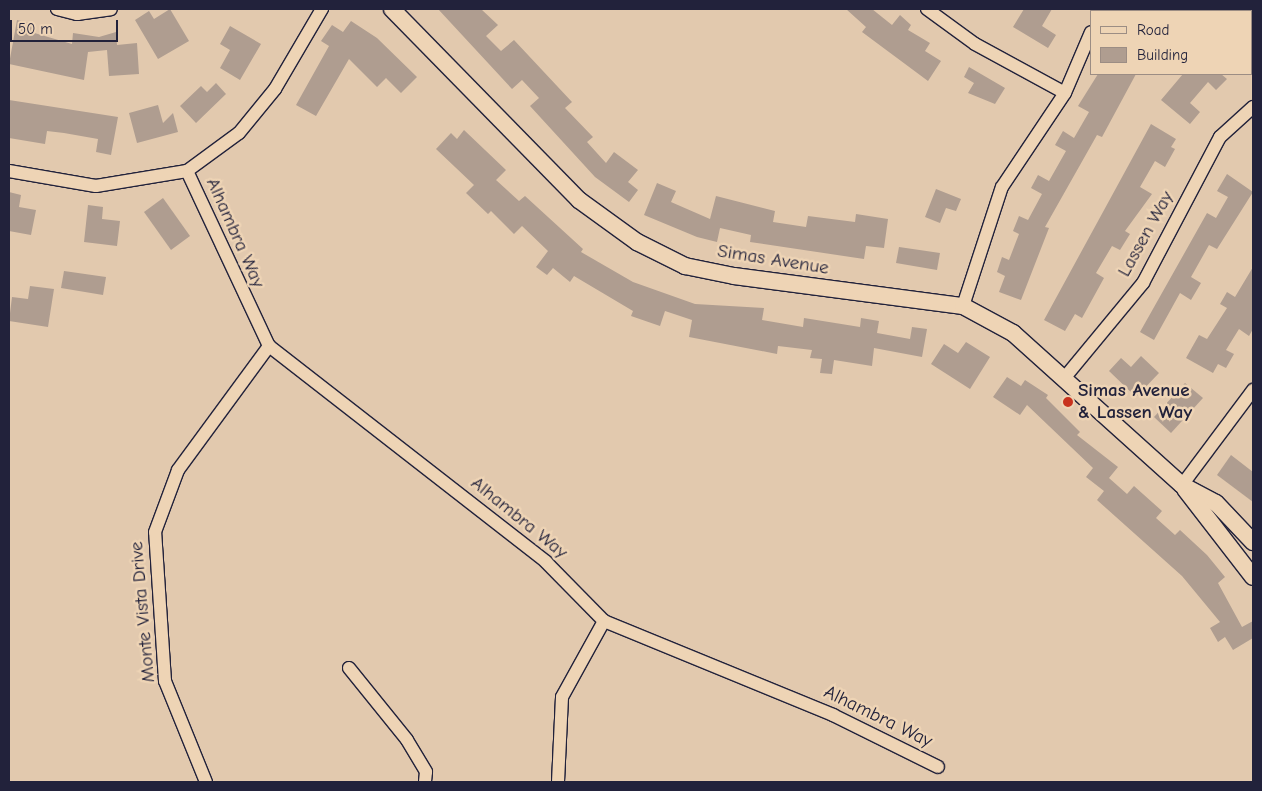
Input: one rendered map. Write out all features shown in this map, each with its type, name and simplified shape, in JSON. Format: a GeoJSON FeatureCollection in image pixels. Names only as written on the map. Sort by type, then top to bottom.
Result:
{"type":"FeatureCollection","features":[{"type":"Feature","properties":{"kind":"street"},"geometry":{"type":"LineString","coordinates":[[57,9],[76,14],[111,9]]}},
{"type":"Feature","properties":{"kind":"street"},"geometry":{"type":"LineString","coordinates":[[9,171],[96,186],[186,171],[240,133],[275,89],[322,9]]}},
{"type":"Feature","properties":{"kind":"street","name":"Simas Avenue"},"geometry":{"type":"LineString","coordinates":[[392,9],[579,200],[637,242],[685,266],[734,276],[963,306],[1013,333],[1066,376],[1182,485],[1253,577]]}},
{"type":"Feature","properties":{"kind":"street"},"geometry":{"type":"LineString","coordinates":[[927,9],[975,44],[1065,93]]}},
{"type":"Feature","properties":{"kind":"street"},"geometry":{"type":"LineString","coordinates":[[963,306],[1002,187],[1065,93],[1090,34]]}},
{"type":"Feature","properties":{"kind":"street","name":"Lassen Way"},"geometry":{"type":"LineString","coordinates":[[1066,376],[1143,283],[1220,137],[1253,107]]}},
{"type":"Feature","properties":{"kind":"street","name":"Alhambra Way"},"geometry":{"type":"LineString","coordinates":[[186,171],[269,346],[546,562],[604,621],[833,715],[938,767]]}},
{"type":"Feature","properties":{"kind":"street","name":"Monte Vista Drive"},"geometry":{"type":"LineString","coordinates":[[206,782],[165,681],[155,532],[178,470],[269,346]]}},
{"type":"Feature","properties":{"kind":"street"},"geometry":{"type":"LineString","coordinates":[[1182,485],[1253,390]]}},
{"type":"Feature","properties":{"kind":"street","name":"Simas Avenue"},"geometry":{"type":"LineString","coordinates":[[1182,485],[1216,504],[1253,542]]}},
{"type":"Feature","properties":{"kind":"street"},"geometry":{"type":"LineString","coordinates":[[558,782],[562,697],[604,621]]}},
{"type":"Feature","properties":{"kind":"street"},"geometry":{"type":"LineString","coordinates":[[349,668],[407,740],[426,772],[425,782]]}},
{"type":"Feature","properties":{"kind":"building"},"geometry":{"type":"Polygon","coordinates":[[[170,9],[189,41],[158,59],[135,20],[149,11],[154,19],[170,9]]]}},
{"type":"Feature","properties":{"kind":"building"},"geometry":{"type":"Polygon","coordinates":[[[438,9],[481,9],[498,25],[486,36],[501,51],[514,40],[572,102],[565,108],[593,137],[587,142],[606,163],[614,152],[638,170],[628,182],[638,190],[629,202],[595,177],[530,106],[539,98],[522,80],[512,89],[438,9]]]}},
{"type":"Feature","properties":{"kind":"building"},"geometry":{"type":"Polygon","coordinates":[[[846,9],[872,9],[892,25],[900,15],[911,25],[908,30],[930,43],[925,51],[941,61],[928,81],[862,32],[866,27],[846,9]]]}},
{"type":"Feature","properties":{"kind":"building"},"geometry":{"type":"Polygon","coordinates":[[[1024,9],[1052,9],[1042,26],[1056,35],[1048,48],[1013,27],[1024,9]]]}},
{"type":"Feature","properties":{"kind":"building"},"geometry":{"type":"Polygon","coordinates":[[[17,20],[33,24],[31,32],[72,44],[73,33],[99,37],[116,32],[117,45],[137,43],[139,74],[109,76],[107,50],[88,52],[84,80],[9,64],[17,20]]]}},
{"type":"Feature","properties":{"kind":"building"},"geometry":{"type":"Polygon","coordinates":[[[351,21],[377,38],[417,77],[401,93],[386,78],[377,87],[349,59],[316,116],[296,105],[329,46],[321,41],[332,25],[343,32],[351,21]]]}},
{"type":"Feature","properties":{"kind":"building"},"geometry":{"type":"Polygon","coordinates":[[[230,26],[261,44],[240,80],[220,68],[230,50],[220,44],[230,26]]]}},
{"type":"Feature","properties":{"kind":"building"},"geometry":{"type":"Polygon","coordinates":[[[969,67],[1005,88],[995,104],[968,93],[974,83],[964,77],[969,67]]]}},
{"type":"Feature","properties":{"kind":"building"},"geometry":{"type":"Polygon","coordinates":[[[1097,75],[1135,75],[1102,137],[1097,135],[1045,227],[1049,228],[1021,300],[999,292],[1005,276],[997,272],[1002,257],[1009,260],[1019,234],[1013,231],[1019,216],[1028,220],[1042,194],[1031,188],[1038,175],[1049,181],[1066,151],[1055,145],[1063,131],[1074,138],[1089,112],[1078,106],[1097,75]]]}},
{"type":"Feature","properties":{"kind":"building"},"geometry":{"type":"Polygon","coordinates":[[[1182,75],[1222,75],[1227,79],[1216,90],[1208,82],[1190,103],[1200,112],[1190,124],[1161,100],[1182,75]]]}},
{"type":"Feature","properties":{"kind":"building"},"geometry":{"type":"Polygon","coordinates":[[[216,83],[226,94],[196,123],[180,106],[201,86],[207,92],[216,83]]]}},
{"type":"Feature","properties":{"kind":"building"},"geometry":{"type":"Polygon","coordinates":[[[9,100],[118,117],[111,155],[96,152],[98,139],[64,133],[47,131],[45,144],[9,138],[9,100]]]}},
{"type":"Feature","properties":{"kind":"building"},"geometry":{"type":"Polygon","coordinates":[[[158,105],[163,123],[173,113],[178,132],[137,143],[129,113],[158,105]]]}},
{"type":"Feature","properties":{"kind":"building"},"geometry":{"type":"Polygon","coordinates":[[[1151,124],[1176,139],[1171,147],[1175,149],[1165,167],[1155,161],[1140,187],[1152,194],[1125,231],[1130,234],[1120,250],[1112,246],[1096,273],[1104,278],[1082,318],[1075,314],[1065,331],[1044,320],[1151,124]]]}},
{"type":"Feature","properties":{"kind":"building"},"geometry":{"type":"Polygon","coordinates":[[[464,130],[506,170],[496,180],[519,201],[525,196],[583,249],[581,252],[633,282],[695,304],[764,308],[762,320],[803,327],[804,318],[860,327],[861,318],[879,321],[877,333],[910,339],[912,327],[927,329],[922,357],[874,348],[872,366],[834,360],[832,374],[820,373],[822,359],[810,358],[812,350],[778,346],[777,354],[689,337],[692,320],[665,311],[660,326],[631,316],[633,311],[574,276],[570,282],[553,268],[547,275],[536,267],[548,251],[522,226],[514,234],[491,211],[488,214],[466,193],[474,185],[436,149],[451,133],[457,139],[464,130]]]}},
{"type":"Feature","properties":{"kind":"building"},"geometry":{"type":"Polygon","coordinates":[[[1227,174],[1253,192],[1217,249],[1209,245],[1191,277],[1201,283],[1191,300],[1180,293],[1154,340],[1140,332],[1207,213],[1216,218],[1228,197],[1217,191],[1227,174]]]}},
{"type":"Feature","properties":{"kind":"building"},"geometry":{"type":"Polygon","coordinates":[[[657,183],[676,191],[671,202],[710,219],[716,196],[775,211],[773,222],[806,227],[808,216],[855,222],[856,214],[888,219],[884,248],[866,246],[864,259],[750,242],[751,235],[720,228],[717,242],[697,237],[644,215],[657,183]]]}},
{"type":"Feature","properties":{"kind":"building"},"geometry":{"type":"Polygon","coordinates":[[[936,189],[961,199],[956,211],[946,208],[940,223],[925,217],[936,189]]]}},
{"type":"Feature","properties":{"kind":"building"},"geometry":{"type":"Polygon","coordinates":[[[9,192],[21,195],[19,207],[36,210],[31,235],[9,231],[9,192]]]}},
{"type":"Feature","properties":{"kind":"building"},"geometry":{"type":"Polygon","coordinates":[[[163,198],[190,236],[171,250],[144,212],[163,198]]]}},
{"type":"Feature","properties":{"kind":"building"},"geometry":{"type":"Polygon","coordinates":[[[88,205],[103,207],[102,219],[120,221],[117,246],[84,242],[88,205]]]}},
{"type":"Feature","properties":{"kind":"building"},"geometry":{"type":"Polygon","coordinates":[[[899,247],[940,253],[937,270],[896,263],[899,247]]]}},
{"type":"Feature","properties":{"kind":"building"},"geometry":{"type":"Polygon","coordinates":[[[1253,267],[1253,329],[1249,336],[1239,329],[1226,350],[1234,354],[1226,368],[1218,364],[1213,373],[1186,358],[1199,335],[1207,339],[1227,308],[1220,304],[1227,292],[1235,297],[1253,267]]]}},
{"type":"Feature","properties":{"kind":"building"},"geometry":{"type":"Polygon","coordinates":[[[64,271],[106,277],[103,295],[61,288],[64,271]]]}},
{"type":"Feature","properties":{"kind":"building"},"geometry":{"type":"Polygon","coordinates":[[[30,286],[54,289],[48,327],[9,321],[12,297],[28,299],[30,286]]]}},
{"type":"Feature","properties":{"kind":"building"},"geometry":{"type":"Polygon","coordinates":[[[966,342],[990,357],[970,389],[931,364],[944,344],[958,353],[966,342]]]}},
{"type":"Feature","properties":{"kind":"building"},"geometry":{"type":"Polygon","coordinates":[[[1141,356],[1159,373],[1136,397],[1109,371],[1121,358],[1131,367],[1141,356]]]}},
{"type":"Feature","properties":{"kind":"building"},"geometry":{"type":"Polygon","coordinates":[[[1007,377],[1021,386],[1025,380],[1048,395],[1046,398],[1080,432],[1077,435],[1118,467],[1109,478],[1127,494],[1134,486],[1162,511],[1156,518],[1175,535],[1180,530],[1207,555],[1225,577],[1218,583],[1242,627],[1253,621],[1253,638],[1233,650],[1225,637],[1218,642],[1210,628],[1220,622],[1182,576],[1097,500],[1104,491],[1086,477],[1093,468],[1027,405],[1020,415],[993,397],[1007,377]]]}},
{"type":"Feature","properties":{"kind":"building"},"geometry":{"type":"Polygon","coordinates":[[[1185,383],[1203,398],[1171,433],[1154,417],[1185,383]]]}},
{"type":"Feature","properties":{"kind":"building"},"geometry":{"type":"Polygon","coordinates":[[[1231,455],[1253,472],[1253,502],[1217,475],[1231,455]]]}},
{"type":"Feature","properties":{"kind":"place","name":"Simas Avenue & Lassen Way"},"geometry":{"type":"Point","coordinates":[1068,402]}}]}
